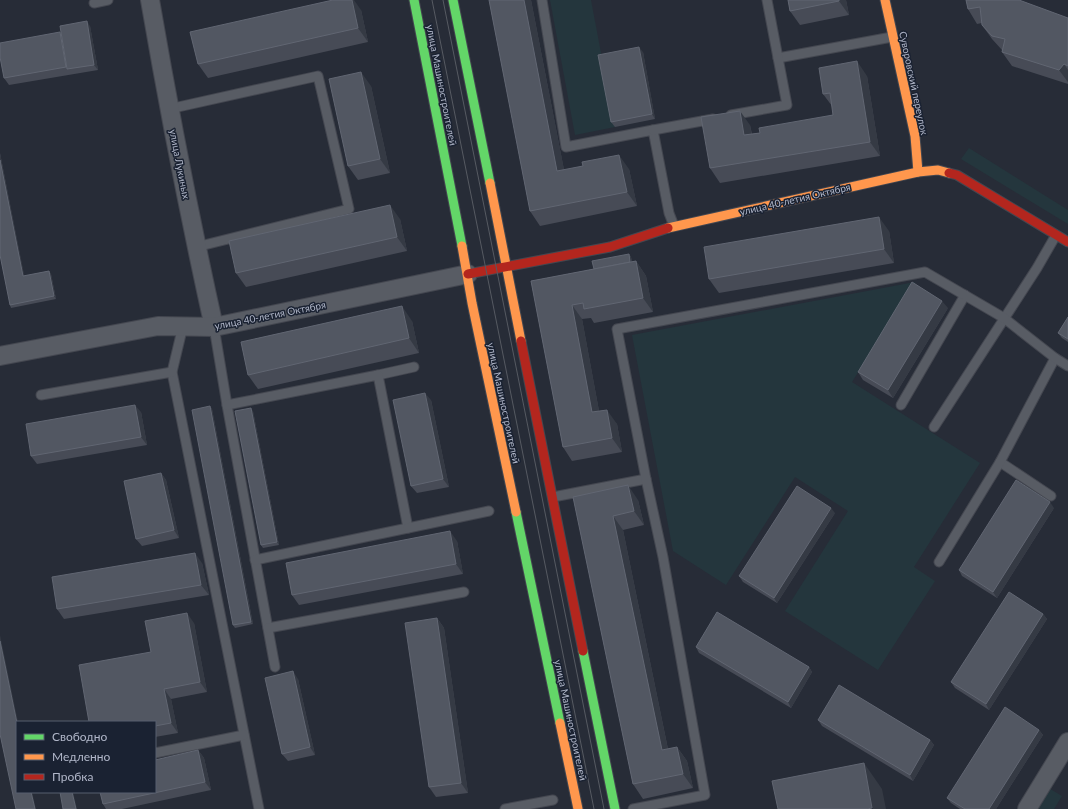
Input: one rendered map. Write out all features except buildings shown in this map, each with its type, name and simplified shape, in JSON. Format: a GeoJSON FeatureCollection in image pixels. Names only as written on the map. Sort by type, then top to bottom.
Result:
{"type":"FeatureCollection","features":[{"type":"Feature","properties":{"kind":"main road","name":"улица Машиностроителей"},"geometry":{"type":"LineString","coordinates":[[414,0],[482,350],[578,809]]}},
{"type":"Feature","properties":{"kind":"main road"},"geometry":{"type":"LineString","coordinates":[[453,0],[615,809]]}},
{"type":"Feature","properties":{"kind":"main road","name":"Суворовский переулок"},"geometry":{"type":"LineString","coordinates":[[885,0],[915,136],[918,172]]}},
{"type":"Feature","properties":{"kind":"main road","name":"улица 40-летия Октября"},"geometry":{"type":"LineString","coordinates":[[468,274],[610,247],[674,226],[918,172],[938,170],[957,175],[1068,242]]}},
{"type":"Feature","properties":{"kind":"street","name":"улица Лукиных"},"geometry":{"type":"LineString","coordinates":[[150,0],[169,109],[196,246],[214,327]]}},
{"type":"Feature","properties":{"kind":"street","name":"улица 40-летия Октября"},"geometry":{"type":"LineString","coordinates":[[0,356],[158,326],[214,327],[468,274]]}},
{"type":"Feature","properties":{"kind":"street"},"geometry":{"type":"LineString","coordinates":[[1027,809],[1068,742]]}},
{"type":"Feature","properties":{"kind":"lane"},"geometry":{"type":"LineString","coordinates":[[94,3],[108,0]]}},
{"type":"Feature","properties":{"kind":"lane"},"geometry":{"type":"LineString","coordinates":[[542,0],[566,147],[787,105],[766,0]]}},
{"type":"Feature","properties":{"kind":"lane"},"geometry":{"type":"LineString","coordinates":[[778,58],[892,37]]}},
{"type":"Feature","properties":{"kind":"lane"},"geometry":{"type":"LineString","coordinates":[[169,109],[318,76],[349,209],[196,246]]}},
{"type":"Feature","properties":{"kind":"lane"},"geometry":{"type":"LineString","coordinates":[[654,130],[669,213],[674,226]]}},
{"type":"Feature","properties":{"kind":"lane"},"geometry":{"type":"LineString","coordinates":[[934,427],[1056,235]]}},
{"type":"Feature","properties":{"kind":"lane"},"geometry":{"type":"LineString","coordinates":[[633,809],[705,795],[663,558],[617,330],[924,272],[1004,318],[1055,358],[1068,366]]}},
{"type":"Feature","properties":{"kind":"lane"},"geometry":{"type":"LineString","coordinates":[[901,405],[965,295]]}},
{"type":"Feature","properties":{"kind":"lane"},"geometry":{"type":"LineString","coordinates":[[183,326],[172,372],[259,809]]}},
{"type":"Feature","properties":{"kind":"lane"},"geometry":{"type":"LineString","coordinates":[[214,327],[275,667]]}},
{"type":"Feature","properties":{"kind":"lane"},"geometry":{"type":"LineString","coordinates":[[939,562],[1000,462],[1055,358]]}},
{"type":"Feature","properties":{"kind":"lane"},"geometry":{"type":"LineString","coordinates":[[227,405],[414,367]]}},
{"type":"Feature","properties":{"kind":"lane"},"geometry":{"type":"LineString","coordinates":[[41,395],[172,372]]}},
{"type":"Feature","properties":{"kind":"lane"},"geometry":{"type":"LineString","coordinates":[[378,375],[408,528]]}},
{"type":"Feature","properties":{"kind":"lane"},"geometry":{"type":"LineString","coordinates":[[1000,462],[1051,496]]}},
{"type":"Feature","properties":{"kind":"lane"},"geometry":{"type":"LineString","coordinates":[[552,497],[646,479]]}},
{"type":"Feature","properties":{"kind":"lane"},"geometry":{"type":"LineString","coordinates":[[255,560],[489,511]]}},
{"type":"Feature","properties":{"kind":"lane"},"geometry":{"type":"LineString","coordinates":[[268,628],[464,592]]}},
{"type":"Feature","properties":{"kind":"lane"},"geometry":{"type":"LineString","coordinates":[[156,753],[244,735]]}},
{"type":"Feature","properties":{"kind":"lane"},"geometry":{"type":"LineString","coordinates":[[505,809],[553,800]]}},
{"type":"Feature","properties":{"kind":"shaded area"},"geometry":{"type":"Polygon","coordinates":[[[550,0],[591,0],[615,127],[575,135],[550,0]]]}},
{"type":"Feature","properties":{"kind":"shaded area"},"geometry":{"type":"Polygon","coordinates":[[[969,148],[1068,210],[1068,224],[961,159],[969,148]]]}},
{"type":"Feature","properties":{"kind":"shaded area"},"geometry":{"type":"Polygon","coordinates":[[[915,282],[852,382],[980,463],[914,567],[935,581],[878,670],[785,611],[848,511],[795,477],[726,585],[673,551],[632,335],[915,282]]]}},
{"type":"Feature","properties":{"kind":"shaded area"},"geometry":{"type":"Polygon","coordinates":[[[1047,787],[1062,796],[1054,809],[1033,809],[1047,787]]]}},
{"type":"Feature","properties":{"kind":"tram line"},"geometry":{"type":"LineString","coordinates":[[432,0],[594,809]]}},
{"type":"Feature","properties":{"kind":"tram line"},"geometry":{"type":"LineString","coordinates":[[443,0],[604,809]]}},
{"type":"Feature","properties":{"kind":"traffic: fast"},"geometry":{"type":"LineString","coordinates":[[414,0],[462,246]]}},
{"type":"Feature","properties":{"kind":"traffic: fast"},"geometry":{"type":"LineString","coordinates":[[453,0],[490,183]]}},
{"type":"Feature","properties":{"kind":"traffic: fast"},"geometry":{"type":"LineString","coordinates":[[516,512],[560,723]]}},
{"type":"Feature","properties":{"kind":"traffic: fast"},"geometry":{"type":"LineString","coordinates":[[583,651],[615,809]]}},
{"type":"Feature","properties":{"kind":"traffic: slow"},"geometry":{"type":"LineString","coordinates":[[885,0],[915,136],[918,172]]}},
{"type":"Feature","properties":{"kind":"traffic: slow"},"geometry":{"type":"LineString","coordinates":[[668,228],[918,172],[938,170],[949,173]]}},
{"type":"Feature","properties":{"kind":"traffic: slow"},"geometry":{"type":"LineString","coordinates":[[490,183],[521,341]]}},
{"type":"Feature","properties":{"kind":"traffic: slow"},"geometry":{"type":"LineString","coordinates":[[462,246],[472,303],[516,512]]}},
{"type":"Feature","properties":{"kind":"traffic: slow"},"geometry":{"type":"LineString","coordinates":[[560,723],[578,809]]}},
{"type":"Feature","properties":{"kind":"traffic: jam"},"geometry":{"type":"LineString","coordinates":[[949,173],[957,175],[1068,242]]}},
{"type":"Feature","properties":{"kind":"traffic: jam"},"geometry":{"type":"LineString","coordinates":[[468,274],[610,247],[668,228]]}},
{"type":"Feature","properties":{"kind":"traffic: jam"},"geometry":{"type":"LineString","coordinates":[[521,341],[583,651]]}}]}
